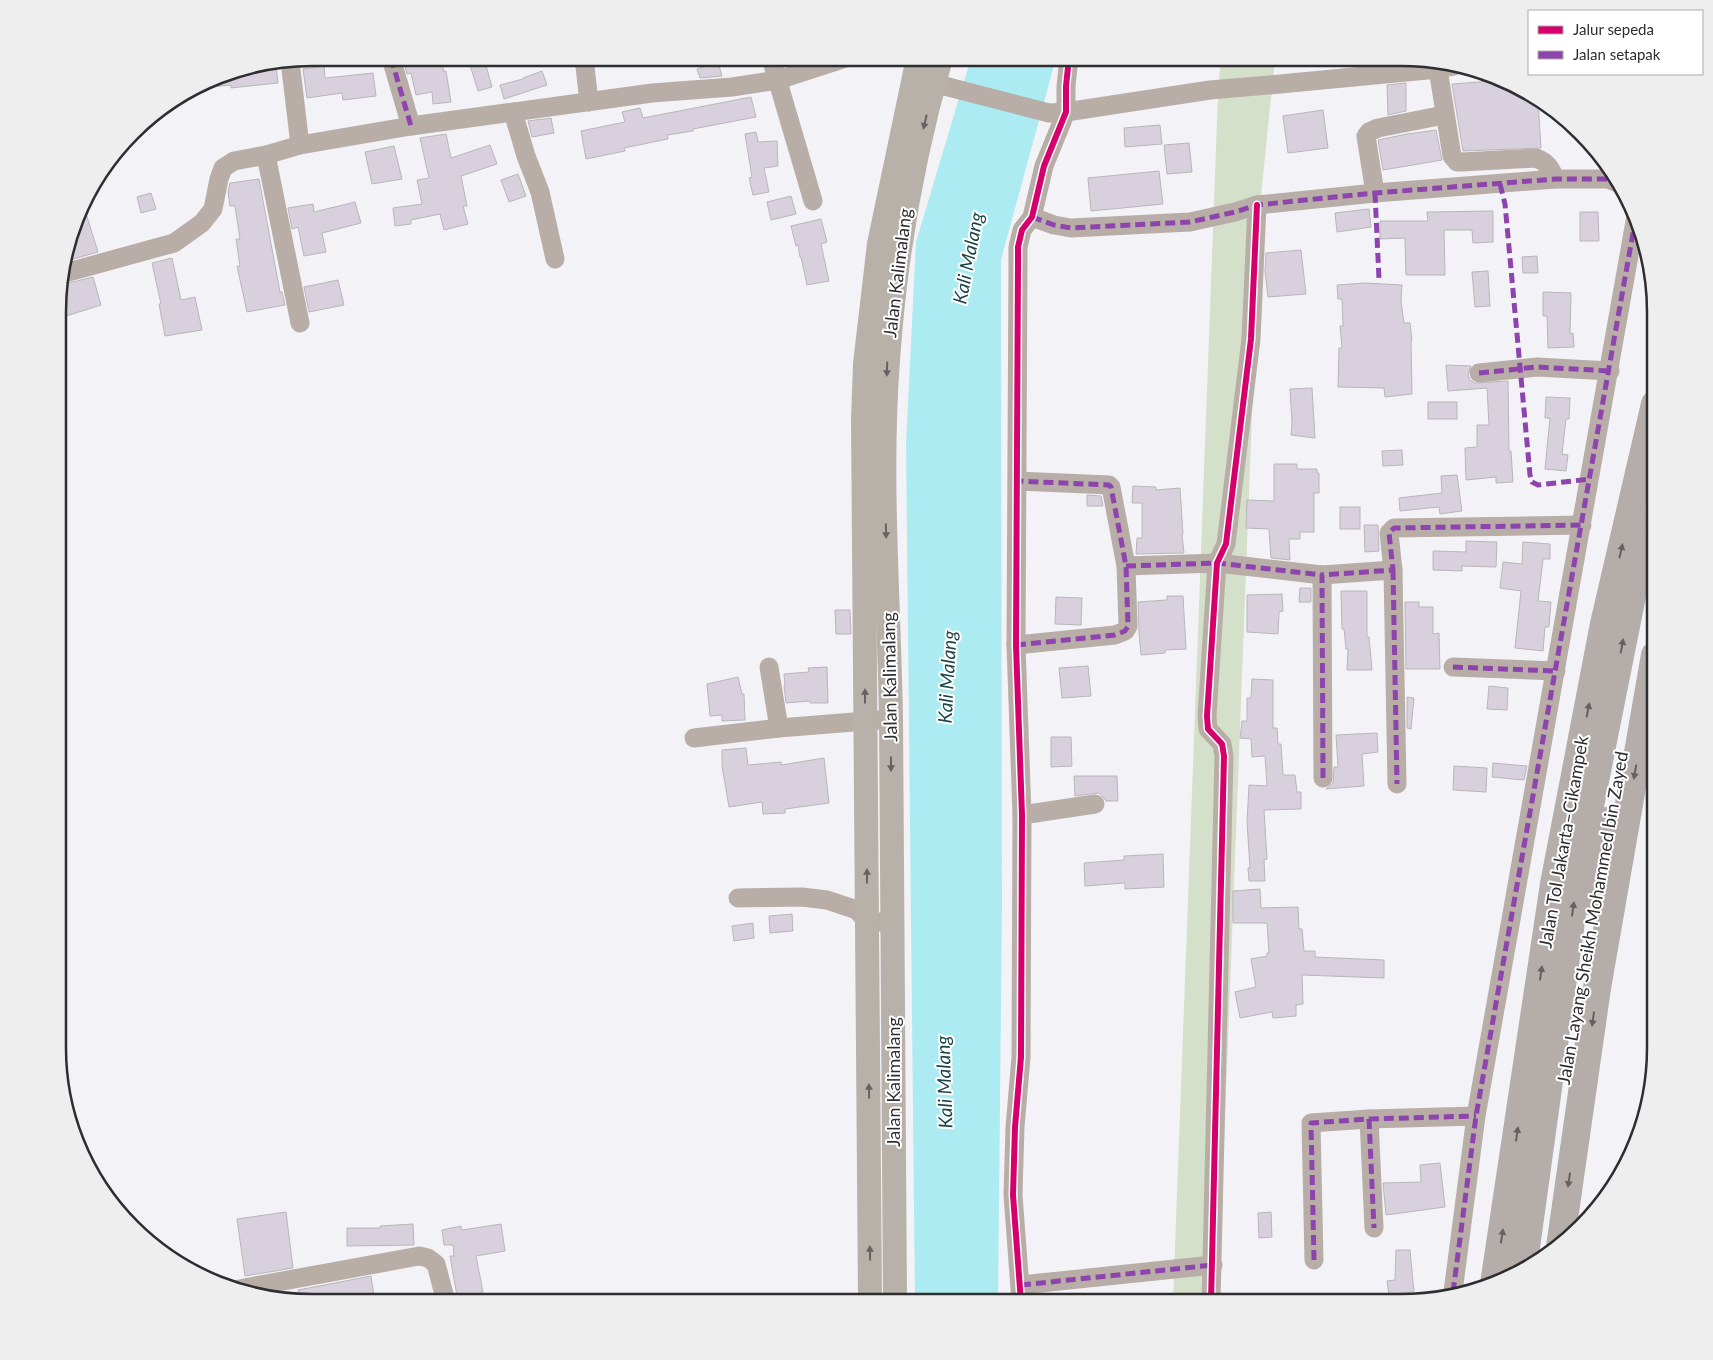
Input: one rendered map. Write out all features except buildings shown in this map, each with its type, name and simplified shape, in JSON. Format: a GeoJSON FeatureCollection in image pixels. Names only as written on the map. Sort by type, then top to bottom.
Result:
{"type":"FeatureCollection","features":[{"type":"Feature","properties":{"kind":"highway","name":"Jalan Tol Jakarta–Cikampek"},"geometry":{"type":"LineString","coordinates":[[1495,1275],[1554,884],[1604,624],[1647,439]]}},
{"type":"Feature","properties":{"kind":"highway","name":"Jalan Layang Sheikh Mohammed bin Zayed"},"geometry":{"type":"LineString","coordinates":[[1524,1261],[1580,856],[1647,524]]}},
{"type":"Feature","properties":{"kind":"highway","name":"Jalan Layang Sheikh Mohammed bin Zayed"},"geometry":{"type":"LineString","coordinates":[[1539,1251],[1599,857],[1647,617]]}},
{"type":"Feature","properties":{"kind":"highway"},"geometry":{"type":"LineString","coordinates":[[1562,1234],[1597,988],[1647,701]]}},
{"type":"Feature","properties":{"kind":"main road","name":"Jalan Kalimalang"},"geometry":{"type":"LineString","coordinates":[[870,1294],[863,429],[865,364],[879,244],[916,66]]}},
{"type":"Feature","properties":{"kind":"main road","name":"Jalan Kalimalang"},"geometry":{"type":"LineString","coordinates":[[895,1294],[891,718],[885,458],[887,363],[892,306],[907,201],[944,86],[942,66]]}},
{"type":"Feature","properties":{"kind":"street"},"geometry":{"type":"LineString","coordinates":[[393,66],[411,126]]}},
{"type":"Feature","properties":{"kind":"street"},"geometry":{"type":"LineString","coordinates":[[585,66],[590,102]]}},
{"type":"Feature","properties":{"kind":"street"},"geometry":{"type":"LineString","coordinates":[[774,66],[813,201]]}},
{"type":"Feature","properties":{"kind":"street"},"geometry":{"type":"LineString","coordinates":[[70,272],[174,243],[202,223],[213,209],[223,168],[234,161],[266,155],[300,145],[411,126],[652,93],[732,87],[778,80],[821,66]]}},
{"type":"Feature","properties":{"kind":"street"},"geometry":{"type":"LineString","coordinates":[[1068,66],[1066,86],[1032,216],[1022,230],[1018,247],[1016,645],[1022,815],[1021,1058],[1015,1127],[1013,1195],[1021,1293],[1213,1265]]}},
{"type":"Feature","properties":{"kind":"street"},"geometry":{"type":"LineString","coordinates":[[291,67],[300,145]]}},
{"type":"Feature","properties":{"kind":"street"},"geometry":{"type":"LineString","coordinates":[[944,86],[1058,112],[1210,90],[1437,69]]}},
{"type":"Feature","properties":{"kind":"street"},"geometry":{"type":"LineString","coordinates":[[1446,70],[1444,115],[1452,156],[1457,162],[1536,158],[1545,161],[1555,179]]}},
{"type":"Feature","properties":{"kind":"street"},"geometry":{"type":"LineString","coordinates":[[513,112],[526,156],[540,192],[555,259]]}},
{"type":"Feature","properties":{"kind":"street"},"geometry":{"type":"LineString","coordinates":[[1375,193],[1366,136],[1369,132],[1378,128],[1444,115]]}},
{"type":"Feature","properties":{"kind":"street"},"geometry":{"type":"LineString","coordinates":[[266,155],[300,323]]}},
{"type":"Feature","properties":{"kind":"street"},"geometry":{"type":"LineString","coordinates":[[1032,216],[1054,225],[1071,228],[1190,222],[1257,205],[1375,193],[1555,179],[1608,179]]}},
{"type":"Feature","properties":{"kind":"street"},"geometry":{"type":"LineString","coordinates":[[1211,1294],[1224,756],[1222,744],[1212,734],[1207,723],[1217,563],[1226,544],[1251,339],[1257,205]]}},
{"type":"Feature","properties":{"kind":"street"},"geometry":{"type":"LineString","coordinates":[[1454,1288],[1476,1116],[1633,232]]}},
{"type":"Feature","properties":{"kind":"street"},"geometry":{"type":"LineString","coordinates":[[1480,373],[1537,367],[1610,371]]}},
{"type":"Feature","properties":{"kind":"street"},"geometry":{"type":"LineString","coordinates":[[1016,645],[1115,635],[1126,631],[1128,626],[1126,566],[1112,489],[1109,485],[1017,481]]}},
{"type":"Feature","properties":{"kind":"street"},"geometry":{"type":"LineString","coordinates":[[1397,784],[1393,570],[1388,540],[1389,533],[1394,528],[1402,526],[1582,525]]}},
{"type":"Feature","properties":{"kind":"street"},"geometry":{"type":"LineString","coordinates":[[1126,566],[1217,563],[1322,575],[1393,570]]}},
{"type":"Feature","properties":{"kind":"street"},"geometry":{"type":"LineString","coordinates":[[1322,575],[1323,778]]}},
{"type":"Feature","properties":{"kind":"street"},"geometry":{"type":"LineString","coordinates":[[769,667],[779,728]]}},
{"type":"Feature","properties":{"kind":"street"},"geometry":{"type":"LineString","coordinates":[[1453,668],[1556,671]]}},
{"type":"Feature","properties":{"kind":"street"},"geometry":{"type":"LineString","coordinates":[[694,738],[891,718]]}},
{"type":"Feature","properties":{"kind":"street"},"geometry":{"type":"LineString","coordinates":[[1022,815],[1095,804]]}},
{"type":"Feature","properties":{"kind":"street"},"geometry":{"type":"LineString","coordinates":[[738,898],[802,897],[827,900],[857,910],[867,922],[892,922]]}},
{"type":"Feature","properties":{"kind":"street"},"geometry":{"type":"LineString","coordinates":[[1314,1260],[1311,1123],[1369,1118],[1476,1116]]}},
{"type":"Feature","properties":{"kind":"street"},"geometry":{"type":"LineString","coordinates":[[1369,1118],[1374,1228]]}},
{"type":"Feature","properties":{"kind":"street"},"geometry":{"type":"LineString","coordinates":[[253,1286],[419,1256],[428,1258],[436,1264],[444,1294]]}},
{"type":"Feature","properties":{"kind":"green space"},"geometry":{"type":"Polygon","coordinates":[[[1220,66],[1274,66],[1260,206],[1218,1294],[1173,1294],[1220,66]]]}},
{"type":"Feature","properties":{"kind":"water","name":"Kali Malang"},"geometry":{"type":"Polygon","coordinates":[[[969,66],[1054,66],[1001,260],[1002,906],[998,1294],[915,1294],[906,444],[916,242],[969,66]]]}},
{"type":"Feature","properties":{"kind":"marked path"},"geometry":{"type":"LineString","coordinates":[[393,66],[411,126]]}},
{"type":"Feature","properties":{"kind":"marked path"},"geometry":{"type":"LineString","coordinates":[[1032,217],[1054,225],[1071,228],[1190,222],[1257,205],[1375,193],[1555,179],[1608,179]]}},
{"type":"Feature","properties":{"kind":"marked path"},"geometry":{"type":"LineString","coordinates":[[1500,184],[1505,204],[1532,482],[1538,485],[1590,479]]}},
{"type":"Feature","properties":{"kind":"marked path"},"geometry":{"type":"LineString","coordinates":[[1375,193],[1379,279]]}},
{"type":"Feature","properties":{"kind":"marked path"},"geometry":{"type":"LineString","coordinates":[[1454,1288],[1476,1116],[1633,231]]}},
{"type":"Feature","properties":{"kind":"marked path"},"geometry":{"type":"LineString","coordinates":[[1479,373],[1537,367],[1610,371]]}},
{"type":"Feature","properties":{"kind":"marked path"},"geometry":{"type":"LineString","coordinates":[[1016,645],[1115,635],[1125,631],[1128,626],[1126,566],[1111,487],[1109,485],[1017,481]]}},
{"type":"Feature","properties":{"kind":"marked path"},"geometry":{"type":"LineString","coordinates":[[1323,778],[1322,575],[1393,570],[1389,533],[1394,528],[1582,525]]}},
{"type":"Feature","properties":{"kind":"marked path"},"geometry":{"type":"LineString","coordinates":[[1126,566],[1217,563],[1322,575]]}},
{"type":"Feature","properties":{"kind":"marked path"},"geometry":{"type":"LineString","coordinates":[[1393,570],[1397,784]]}},
{"type":"Feature","properties":{"kind":"marked path"},"geometry":{"type":"LineString","coordinates":[[1453,667],[1556,671]]}},
{"type":"Feature","properties":{"kind":"marked path"},"geometry":{"type":"LineString","coordinates":[[1314,1260],[1311,1123],[1369,1119],[1476,1116]]}},
{"type":"Feature","properties":{"kind":"marked path"},"geometry":{"type":"LineString","coordinates":[[1369,1119],[1374,1228]]}},
{"type":"Feature","properties":{"kind":"marked path"},"geometry":{"type":"LineString","coordinates":[[1021,1285],[1213,1265]]}},
{"type":"Feature","properties":{"kind":"cycle path"},"geometry":{"type":"LineString","coordinates":[[1020,1294],[1013,1195],[1015,1127],[1021,1057],[1022,815],[1016,645],[1018,247],[1022,230],[1032,217],[1044,166],[1066,112],[1068,66]]}},
{"type":"Feature","properties":{"kind":"cycle path"},"geometry":{"type":"LineString","coordinates":[[1211,1294],[1224,756],[1222,744],[1208,729],[1207,716],[1217,563],[1226,544],[1251,339],[1257,205]]}}]}
